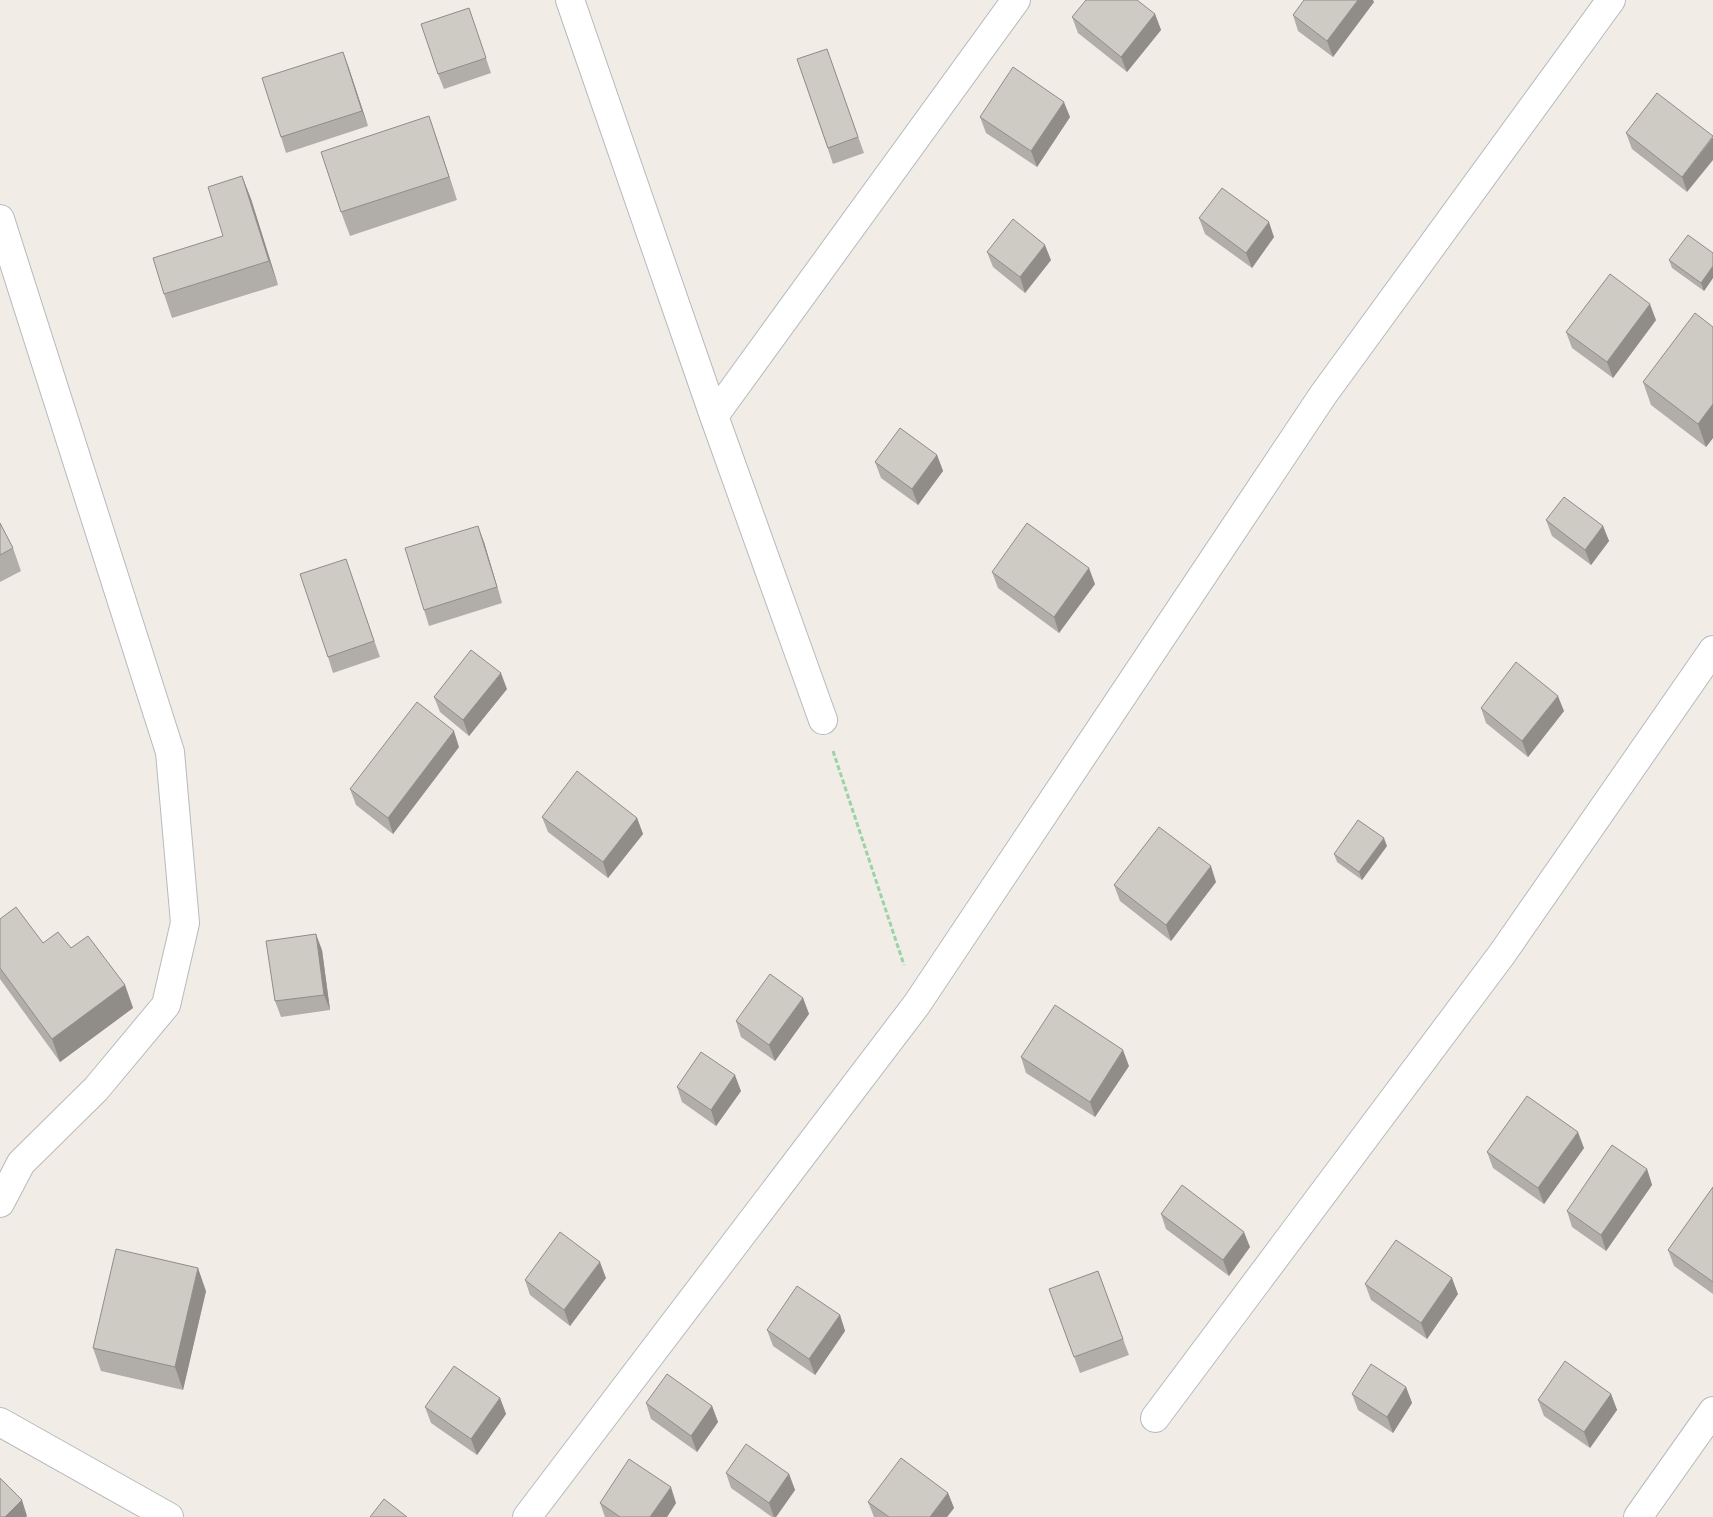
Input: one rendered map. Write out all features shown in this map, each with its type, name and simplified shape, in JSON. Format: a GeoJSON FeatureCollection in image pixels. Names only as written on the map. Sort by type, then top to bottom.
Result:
{"type":"FeatureCollection","features":[{"type":"Feature","properties":{"kind":"street"},"geometry":{"type":"LineString","coordinates":[[570,0],[714,416],[823,720]]}},
{"type":"Feature","properties":{"kind":"street"},"geometry":{"type":"LineString","coordinates":[[714,416],[1016,0]]}},
{"type":"Feature","properties":{"kind":"street"},"geometry":{"type":"LineString","coordinates":[[527,1517],[917,1004],[1323,395],[1611,0]]}},
{"type":"Feature","properties":{"kind":"street"},"geometry":{"type":"LineString","coordinates":[[0,219],[170,752],[185,923],[166,1005],[96,1089],[22,1163],[0,1203]]}},
{"type":"Feature","properties":{"kind":"street"},"geometry":{"type":"LineString","coordinates":[[1156,1418],[1502,954],[1713,650]]}},
{"type":"Feature","properties":{"kind":"street"},"geometry":{"type":"LineString","coordinates":[[1638,1517],[1713,1411]]}},
{"type":"Feature","properties":{"kind":"street"},"geometry":{"type":"LineString","coordinates":[[0,1422],[169,1517]]}},
{"type":"Feature","properties":{"kind":"path"},"geometry":{"type":"LineString","coordinates":[[823,720],[917,1004]]}},
{"type":"Feature","properties":{"kind":"building"},"geometry":{"type":"Polygon","coordinates":[[[1086,0],[1137,0],[1155,14],[1121,57],[1072,17],[1086,0]]]}},
{"type":"Feature","properties":{"kind":"building"},"geometry":{"type":"Polygon","coordinates":[[[1304,0],[1358,0],[1327,41],[1293,15],[1304,0]]]}},
{"type":"Feature","properties":{"kind":"building"},"geometry":{"type":"Polygon","coordinates":[[[469,8],[486,58],[438,74],[421,24],[469,8]]]}},
{"type":"Feature","properties":{"kind":"building"},"geometry":{"type":"Polygon","coordinates":[[[827,49],[858,137],[828,148],[797,59],[827,49]]]}},
{"type":"Feature","properties":{"kind":"building"},"geometry":{"type":"Polygon","coordinates":[[[343,52],[362,111],[281,137],[262,78],[343,52]]]}},
{"type":"Feature","properties":{"kind":"building"},"geometry":{"type":"Polygon","coordinates":[[[1013,67],[1064,102],[1031,151],[980,117],[1013,67]]]}},
{"type":"Feature","properties":{"kind":"building"},"geometry":{"type":"Polygon","coordinates":[[[1657,93],[1713,136],[1682,177],[1626,133],[1657,93]]]}},
{"type":"Feature","properties":{"kind":"building"},"geometry":{"type":"Polygon","coordinates":[[[429,116],[449,177],[341,212],[321,152],[429,116]]]}},
{"type":"Feature","properties":{"kind":"building"},"geometry":{"type":"Polygon","coordinates":[[[242,176],[269,261],[164,294],[153,258],[223,236],[208,187],[242,176]]]}},
{"type":"Feature","properties":{"kind":"building"},"geometry":{"type":"Polygon","coordinates":[[[1222,188],[1269,222],[1246,253],[1199,218],[1222,188]]]}},
{"type":"Feature","properties":{"kind":"building"},"geometry":{"type":"Polygon","coordinates":[[[1013,219],[1045,245],[1020,277],[987,252],[1013,219]]]}},
{"type":"Feature","properties":{"kind":"building"},"geometry":{"type":"Polygon","coordinates":[[[1688,235],[1713,253],[1713,266],[1701,283],[1669,260],[1688,235]]]}},
{"type":"Feature","properties":{"kind":"building"},"geometry":{"type":"Polygon","coordinates":[[[1610,274],[1650,304],[1607,362],[1566,332],[1610,274]]]}},
{"type":"Feature","properties":{"kind":"building"},"geometry":{"type":"Polygon","coordinates":[[[1695,313],[1713,327],[1713,404],[1698,424],[1643,382],[1695,313]]]}},
{"type":"Feature","properties":{"kind":"building"},"geometry":{"type":"Polygon","coordinates":[[[900,428],[937,455],[912,489],[875,462],[900,428]]]}},
{"type":"Feature","properties":{"kind":"building"},"geometry":{"type":"Polygon","coordinates":[[[1564,497],[1603,526],[1585,550],[1546,520],[1564,497]]]}},
{"type":"Feature","properties":{"kind":"building"},"geometry":{"type":"Polygon","coordinates":[[[0,523],[13,548],[0,555],[0,523]]]}},
{"type":"Feature","properties":{"kind":"building"},"geometry":{"type":"Polygon","coordinates":[[[1027,523],[1089,568],[1054,617],[992,572],[1027,523]]]}},
{"type":"Feature","properties":{"kind":"building"},"geometry":{"type":"Polygon","coordinates":[[[478,526],[497,587],[424,610],[405,548],[478,526]]]}},
{"type":"Feature","properties":{"kind":"building"},"geometry":{"type":"Polygon","coordinates":[[[346,559],[374,641],[328,657],[300,574],[346,559]]]}},
{"type":"Feature","properties":{"kind":"building"},"geometry":{"type":"Polygon","coordinates":[[[471,650],[501,673],[463,720],[434,697],[471,650]]]}},
{"type":"Feature","properties":{"kind":"building"},"geometry":{"type":"Polygon","coordinates":[[[1516,662],[1558,696],[1522,741],[1481,708],[1516,662]]]}},
{"type":"Feature","properties":{"kind":"building"},"geometry":{"type":"Polygon","coordinates":[[[417,702],[454,731],[388,818],[350,789],[417,702]]]}},
{"type":"Feature","properties":{"kind":"building"},"geometry":{"type":"Polygon","coordinates":[[[577,771],[637,818],[603,862],[542,817],[577,771]]]}},
{"type":"Feature","properties":{"kind":"building"},"geometry":{"type":"Polygon","coordinates":[[[1358,820],[1384,838],[1359,872],[1334,854],[1358,820]]]}},
{"type":"Feature","properties":{"kind":"building"},"geometry":{"type":"Polygon","coordinates":[[[1159,827],[1211,866],[1166,925],[1114,885],[1159,827]]]}},
{"type":"Feature","properties":{"kind":"building"},"geometry":{"type":"Polygon","coordinates":[[[16,907],[43,943],[58,932],[71,948],[88,936],[125,985],[52,1039],[0,968],[0,919],[16,907]]]}},
{"type":"Feature","properties":{"kind":"building"},"geometry":{"type":"Polygon","coordinates":[[[316,934],[324,995],[275,1001],[266,941],[316,934]]]}},
{"type":"Feature","properties":{"kind":"building"},"geometry":{"type":"Polygon","coordinates":[[[770,974],[803,998],[769,1045],[736,1021],[770,974]]]}},
{"type":"Feature","properties":{"kind":"building"},"geometry":{"type":"Polygon","coordinates":[[[1055,1005],[1123,1050],[1090,1102],[1021,1057],[1055,1005]]]}},
{"type":"Feature","properties":{"kind":"building"},"geometry":{"type":"Polygon","coordinates":[[[701,1052],[735,1075],[711,1110],[677,1087],[701,1052]]]}},
{"type":"Feature","properties":{"kind":"building"},"geometry":{"type":"Polygon","coordinates":[[[1527,1096],[1578,1132],[1538,1188],[1487,1152],[1527,1096]]]}},
{"type":"Feature","properties":{"kind":"building"},"geometry":{"type":"Polygon","coordinates":[[[1612,1145],[1647,1169],[1601,1235],[1567,1211],[1612,1145]]]}},
{"type":"Feature","properties":{"kind":"building"},"geometry":{"type":"Polygon","coordinates":[[[1182,1185],[1244,1232],[1223,1260],[1161,1214],[1182,1185]]]}},
{"type":"Feature","properties":{"kind":"building"},"geometry":{"type":"Polygon","coordinates":[[[1713,1187],[1713,1282],[1668,1250],[1713,1187]]]}},
{"type":"Feature","properties":{"kind":"building"},"geometry":{"type":"Polygon","coordinates":[[[560,1232],[600,1262],[564,1310],[525,1280],[560,1232]]]}},
{"type":"Feature","properties":{"kind":"building"},"geometry":{"type":"Polygon","coordinates":[[[1396,1240],[1452,1278],[1421,1323],[1365,1284],[1396,1240]]]}},
{"type":"Feature","properties":{"kind":"building"},"geometry":{"type":"Polygon","coordinates":[[[116,1249],[198,1268],[175,1367],[93,1348],[116,1249]]]}},
{"type":"Feature","properties":{"kind":"building"},"geometry":{"type":"Polygon","coordinates":[[[1098,1271],[1123,1339],[1074,1357],[1049,1289],[1098,1271]]]}},
{"type":"Feature","properties":{"kind":"building"},"geometry":{"type":"Polygon","coordinates":[[[797,1286],[840,1315],[809,1359],[767,1330],[797,1286]]]}},
{"type":"Feature","properties":{"kind":"building"},"geometry":{"type":"Polygon","coordinates":[[[1565,1361],[1611,1394],[1584,1432],[1538,1400],[1565,1361]]]}},
{"type":"Feature","properties":{"kind":"building"},"geometry":{"type":"Polygon","coordinates":[[[1371,1364],[1406,1387],[1387,1417],[1352,1394],[1371,1364]]]}},
{"type":"Feature","properties":{"kind":"building"},"geometry":{"type":"Polygon","coordinates":[[[454,1366],[500,1398],[471,1439],[425,1407],[454,1366]]]}},
{"type":"Feature","properties":{"kind":"building"},"geometry":{"type":"Polygon","coordinates":[[[667,1374],[712,1406],[691,1436],[646,1403],[667,1374]]]}},
{"type":"Feature","properties":{"kind":"building"},"geometry":{"type":"Polygon","coordinates":[[[746,1444],[789,1474],[769,1503],[726,1473],[746,1444]]]}},
{"type":"Feature","properties":{"kind":"building"},"geometry":{"type":"Polygon","coordinates":[[[901,1458],[948,1493],[930,1517],[889,1517],[868,1502],[901,1458]]]}},
{"type":"Feature","properties":{"kind":"building"},"geometry":{"type":"Polygon","coordinates":[[[629,1459],[671,1487],[650,1517],[620,1517],[600,1503],[629,1459]]]}},
{"type":"Feature","properties":{"kind":"building"},"geometry":{"type":"Polygon","coordinates":[[[0,1478],[22,1500],[5,1517],[0,1517],[0,1478]]]}},
{"type":"Feature","properties":{"kind":"building"},"geometry":{"type":"Polygon","coordinates":[[[384,1499],[407,1517],[370,1517],[384,1499]]]}}]}
